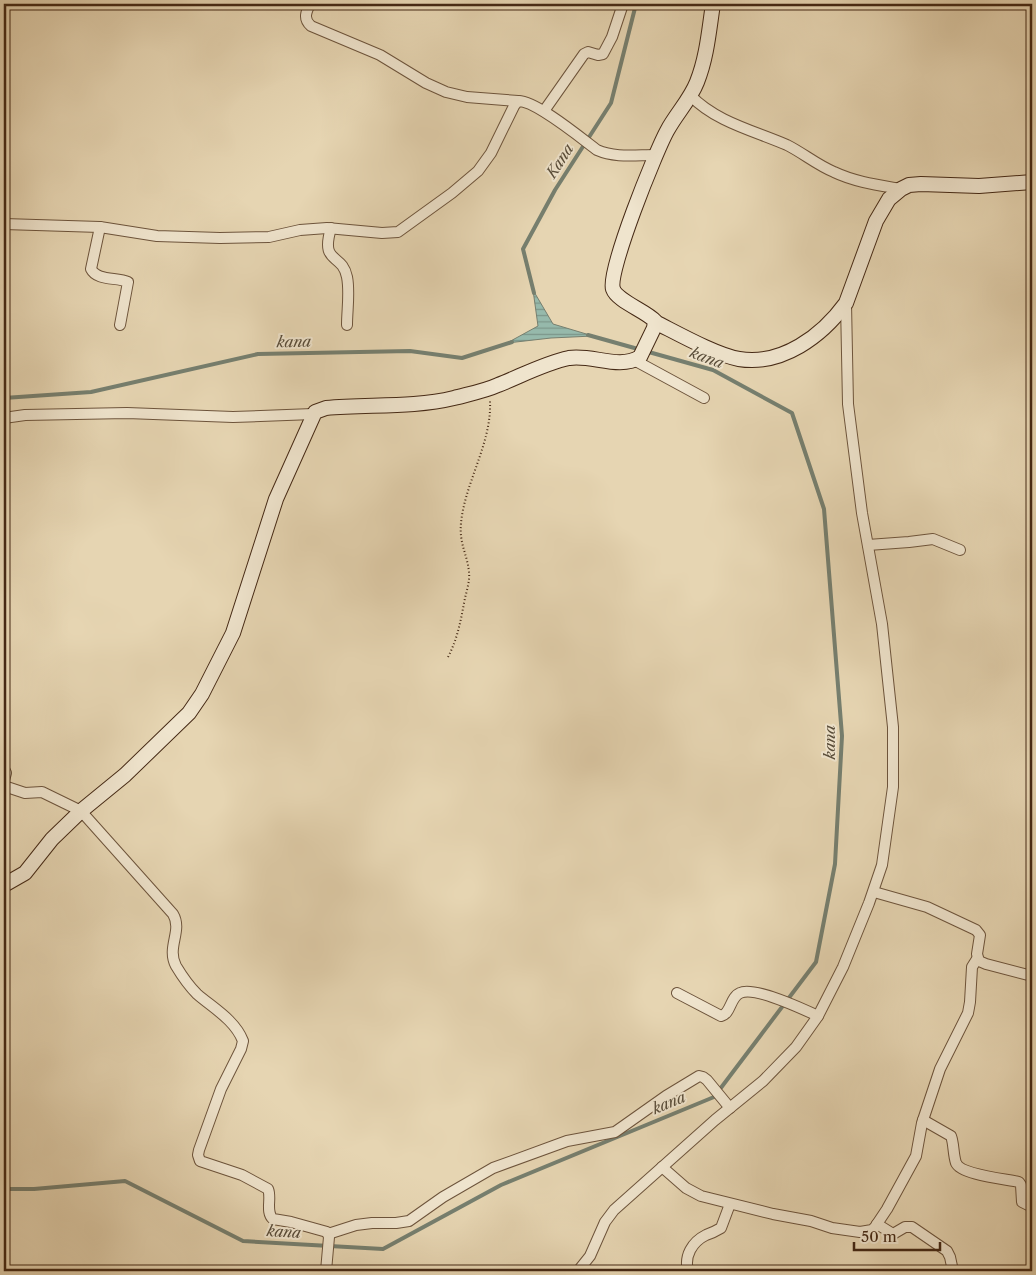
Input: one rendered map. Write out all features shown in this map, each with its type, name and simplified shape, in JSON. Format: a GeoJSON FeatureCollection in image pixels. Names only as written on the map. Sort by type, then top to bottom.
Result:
{"type":"FeatureCollection","features":[{"type":"Feature","properties":{"kind":"street"},"geometry":{"type":"LineString","coordinates":[[310,4],[306,16],[311,26],[380,55],[437,89],[459,96],[530,103],[597,150],[612,155],[656,155]]}},
{"type":"Feature","properties":{"kind":"street"},"geometry":{"type":"LineString","coordinates":[[544,111],[586,53],[603,54],[612,37],[623,4]]}},
{"type":"Feature","properties":{"kind":"street"},"geometry":{"type":"LineString","coordinates":[[638,356],[654,327],[652,318],[616,294],[613,290],[612,282],[619,253],[656,155],[676,117],[691,96],[702,71],[713,4]]}},
{"type":"Feature","properties":{"kind":"street"},"geometry":{"type":"LineString","coordinates":[[691,96],[703,107],[722,118],[788,146],[833,172],[853,180],[901,189]]}},
{"type":"Feature","properties":{"kind":"street"},"geometry":{"type":"LineString","coordinates":[[4,224],[100,227],[157,236],[220,238],[269,236],[300,230],[331,228],[382,234],[390,233],[402,229],[452,193],[478,171],[492,153],[518,101]]}},
{"type":"Feature","properties":{"kind":"street"},"geometry":{"type":"LineString","coordinates":[[654,327],[729,356],[763,360],[786,353],[810,340],[829,324],[846,303],[876,220],[889,199],[901,189],[909,185],[921,184],[978,186],[1032,182]]}},
{"type":"Feature","properties":{"kind":"street"},"geometry":{"type":"LineString","coordinates":[[100,227],[91,269],[94,274],[99,276],[128,282],[120,325]]}},
{"type":"Feature","properties":{"kind":"street"},"geometry":{"type":"LineString","coordinates":[[331,228],[327,244],[329,252],[344,269],[348,280],[347,325]]}},
{"type":"Feature","properties":{"kind":"street"},"geometry":{"type":"LineString","coordinates":[[578,1271],[590,1256],[610,1215],[728,1105],[763,1081],[788,1058],[843,968],[874,892],[882,865],[893,787],[894,727],[882,624],[857,481],[848,404],[846,303]]}},
{"type":"Feature","properties":{"kind":"street"},"geometry":{"type":"LineString","coordinates":[[4,885],[20,877],[52,839],[80,811],[114,785],[144,758],[189,713],[202,694],[233,633],[276,499],[313,414],[317,410],[437,401],[489,388],[571,358],[614,361],[638,356],[704,398]]}},
{"type":"Feature","properties":{"kind":"street"},"geometry":{"type":"LineString","coordinates":[[4,418],[25,415],[144,414],[233,417],[313,414]]}},
{"type":"Feature","properties":{"kind":"street"},"geometry":{"type":"LineString","coordinates":[[868,545],[933,539],[960,550]]}},
{"type":"Feature","properties":{"kind":"street"},"geometry":{"type":"LineString","coordinates":[[4,769],[6,772],[4,780]]}},
{"type":"Feature","properties":{"kind":"street"},"geometry":{"type":"LineString","coordinates":[[4,786],[25,793],[42,792],[80,811],[173,914],[177,923],[172,952],[175,964],[193,989],[235,1027],[242,1038],[243,1044],[221,1089],[199,1150],[199,1160],[242,1175],[268,1189],[270,1192],[269,1214],[273,1219],[323,1231],[328,1235]]}},
{"type":"Feature","properties":{"kind":"street"},"geometry":{"type":"LineString","coordinates":[[662,1167],[693,1192],[730,1204],[787,1218],[811,1221],[832,1228],[868,1232],[877,1224],[914,1160],[923,1120],[940,1069],[966,1019],[970,1002],[972,967],[978,959],[980,935],[976,930],[927,907],[874,892]]}},
{"type":"Feature","properties":{"kind":"street"},"geometry":{"type":"LineString","coordinates":[[978,959],[986,964],[1032,976]]}},
{"type":"Feature","properties":{"kind":"street"},"geometry":{"type":"LineString","coordinates":[[677,993],[721,1016],[726,1013],[740,993],[766,995],[814,1014]]}},
{"type":"Feature","properties":{"kind":"street"},"geometry":{"type":"LineString","coordinates":[[328,1235],[356,1225],[406,1222],[443,1196],[493,1168],[566,1141],[615,1132],[697,1077],[702,1076],[707,1080],[728,1105]]}},
{"type":"Feature","properties":{"kind":"street"},"geometry":{"type":"LineString","coordinates":[[923,1120],[951,1136],[956,1163],[959,1167],[968,1172],[1019,1182],[1021,1185],[1022,1202],[1032,1206]]}},
{"type":"Feature","properties":{"kind":"street"},"geometry":{"type":"LineString","coordinates":[[688,1271],[686,1262],[691,1248],[700,1239],[721,1228],[730,1204]]}},
{"type":"Feature","properties":{"kind":"street"},"geometry":{"type":"LineString","coordinates":[[877,1224],[893,1234],[905,1227],[914,1228],[947,1251],[953,1271]]}},
{"type":"Feature","properties":{"kind":"street"},"geometry":{"type":"LineString","coordinates":[[327,1268],[328,1235]]}},
{"type":"Feature","properties":{"kind":"path"},"geometry":{"type":"LineString","coordinates":[[448,657],[458,634],[469,581],[469,571],[460,540],[461,523],[488,426],[490,414],[489,388]]}},
{"type":"Feature","properties":{"kind":"shaded area"},"geometry":{"type":"Polygon","coordinates":[[[533,290],[553,324],[593,336],[507,343],[538,326],[533,290]]]}},
{"type":"Feature","properties":{"kind":"waterway","name":"Kana"},"geometry":{"type":"LineString","coordinates":[[534,293],[523,249],[555,190],[611,103],[636,4]]}},
{"type":"Feature","properties":{"kind":"waterway","name":"kana"},"geometry":{"type":"LineString","coordinates":[[4,1189],[34,1189],[125,1181],[243,1241],[383,1249],[501,1185],[714,1097],[816,962],[835,864],[842,736],[824,509],[792,413],[713,370],[588,335]]}},
{"type":"Feature","properties":{"kind":"waterway","name":"kana"},"geometry":{"type":"LineString","coordinates":[[4,398],[91,392],[258,354],[410,351],[462,358],[512,342]]}}]}
